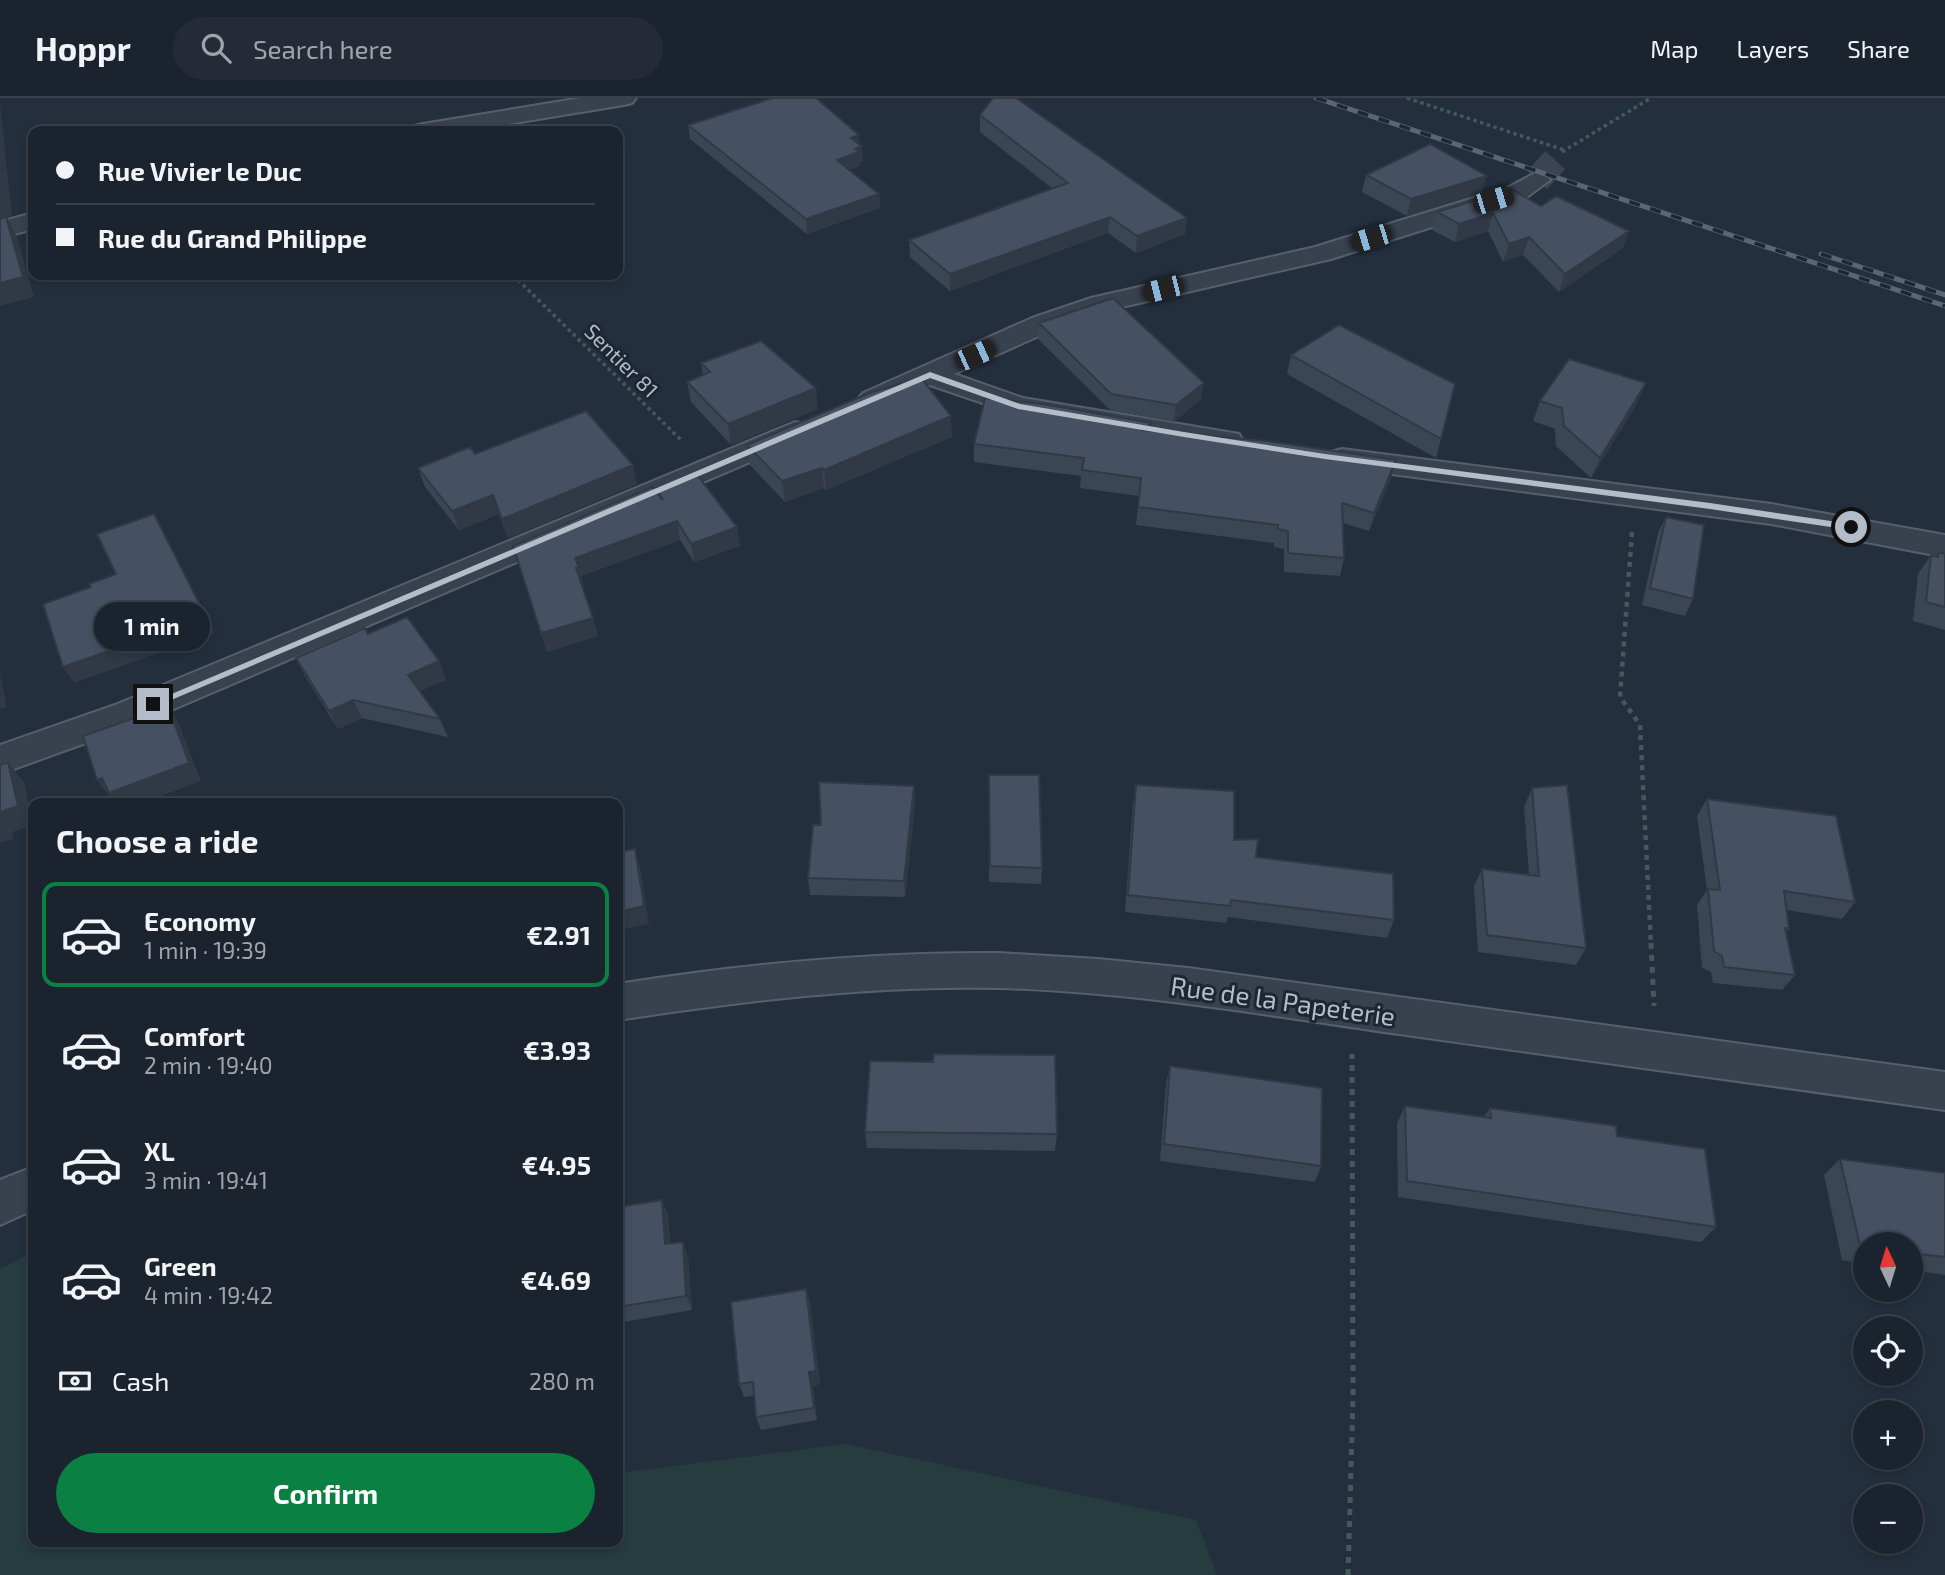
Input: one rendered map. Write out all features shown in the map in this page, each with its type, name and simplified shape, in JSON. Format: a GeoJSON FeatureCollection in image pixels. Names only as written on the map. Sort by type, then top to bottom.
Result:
{"type":"FeatureCollection","features":[{"type":"Feature","properties":{"kind":"street"},"geometry":{"type":"LineString","coordinates":[[453,126],[624,98]]}},
{"type":"Feature","properties":{"kind":"street"},"geometry":{"type":"LineString","coordinates":[[0,760],[128,714],[930,375],[1042,324],[1101,304],[1322,253],[1518,192],[1537,180]]}},
{"type":"Feature","properties":{"kind":"street"},"geometry":{"type":"LineString","coordinates":[[0,230],[28,222]]}},
{"type":"Feature","properties":{"kind":"street"},"geometry":{"type":"LineString","coordinates":[[930,375],[1018,406],[1261,447]]}},
{"type":"Feature","properties":{"kind":"street"},"geometry":{"type":"LineString","coordinates":[[1312,454],[1831,524],[1945,546]]}},
{"type":"Feature","properties":{"kind":"street","name":"Rue de la Papeterie"},"geometry":{"type":"LineString","coordinates":[[623,1001],[754,983],[953,971],[1052,973],[1352,1009],[1945,1091]]}},
{"type":"Feature","properties":{"kind":"street"},"geometry":{"type":"LineString","coordinates":[[0,1203],[28,1190]]}},
{"type":"Feature","properties":{"kind":"path"},"geometry":{"type":"LineString","coordinates":[[1407,98],[1564,150]]}},
{"type":"Feature","properties":{"kind":"path"},"geometry":{"type":"LineString","coordinates":[[1559,156],[1564,150],[1651,98]]}},
{"type":"Feature","properties":{"kind":"path","name":"Sentier 81"},"geometry":{"type":"LineString","coordinates":[[518,280],[709,467]]}},
{"type":"Feature","properties":{"kind":"path"},"geometry":{"type":"LineString","coordinates":[[1635,496],[1620,697],[1640,725],[1656,1051]]}},
{"type":"Feature","properties":{"kind":"path"},"geometry":{"type":"LineString","coordinates":[[1348,1575],[1353,1399],[1352,1009]]}},
{"type":"Feature","properties":{"kind":"green space"},"geometry":{"type":"Polygon","coordinates":[[[28,1255],[28,1547],[623,1547],[623,1472],[846,1444],[1196,1520],[1217,1575],[0,1575],[0,1269],[28,1255]]]}},
{"type":"Feature","properties":{"kind":"building"},"geometry":{"type":"Polygon","coordinates":[[[773,98],[816,98],[859,135],[851,138],[862,146],[855,149],[859,152],[837,160],[879,194],[806,219],[688,125],[773,98]]]}},
{"type":"Feature","properties":{"kind":"building"},"geometry":{"type":"Polygon","coordinates":[[[993,98],[1016,98],[1187,218],[1137,236],[1110,217],[950,274],[909,240],[1068,183],[980,115],[993,98]]]}},
{"type":"Feature","properties":{"kind":"building"},"geometry":{"type":"Polygon","coordinates":[[[1430,144],[1487,176],[1411,199],[1366,175],[1430,144]]]}},
{"type":"Feature","properties":{"kind":"building"},"geometry":{"type":"Polygon","coordinates":[[[1511,189],[1541,206],[1556,196],[1629,231],[1565,274],[1529,237],[1509,244],[1493,213],[1459,224],[1437,212],[1511,189]]]}},
{"type":"Feature","properties":{"kind":"building"},"geometry":{"type":"Polygon","coordinates":[[[6,217],[23,277],[0,283],[0,219],[6,217]]]}},
{"type":"Feature","properties":{"kind":"building"},"geometry":{"type":"Polygon","coordinates":[[[1113,298],[1204,383],[1176,405],[1111,394],[1039,323],[1113,298]]]}},
{"type":"Feature","properties":{"kind":"building"},"geometry":{"type":"Polygon","coordinates":[[[1339,325],[1455,384],[1441,439],[1291,355],[1339,325]]]}},
{"type":"Feature","properties":{"kind":"building"},"geometry":{"type":"Polygon","coordinates":[[[761,341],[816,388],[728,424],[687,382],[710,372],[701,363],[761,341]]]}},
{"type":"Feature","properties":{"kind":"building"},"geometry":{"type":"Polygon","coordinates":[[[1569,359],[1646,383],[1600,458],[1564,426],[1562,408],[1540,401],[1569,359]]]}},
{"type":"Feature","properties":{"kind":"building"},"geometry":{"type":"Polygon","coordinates":[[[921,378],[951,416],[824,470],[822,468],[782,481],[747,445],[872,392],[921,378]]]}},
{"type":"Feature","properties":{"kind":"building"},"geometry":{"type":"Polygon","coordinates":[[[985,398],[1043,404],[1152,423],[1143,430],[1266,441],[1396,460],[1374,513],[1342,503],[1344,558],[1288,553],[1288,531],[1278,529],[1278,525],[1138,507],[1141,478],[1082,470],[1084,458],[974,444],[985,398]]]}},
{"type":"Feature","properties":{"kind":"building"},"geometry":{"type":"Polygon","coordinates":[[[586,411],[633,465],[502,519],[493,495],[452,511],[418,468],[470,447],[475,454],[586,411]]]}},
{"type":"Feature","properties":{"kind":"building"},"geometry":{"type":"Polygon","coordinates":[[[698,476],[737,527],[691,544],[677,521],[575,558],[593,618],[541,633],[513,546],[652,487],[663,500],[657,490],[698,476]]]}},
{"type":"Feature","properties":{"kind":"building"},"geometry":{"type":"Polygon","coordinates":[[[154,514],[206,617],[63,667],[43,604],[91,587],[89,584],[116,574],[97,534],[154,514]]]}},
{"type":"Feature","properties":{"kind":"building"},"geometry":{"type":"Polygon","coordinates":[[[1666,517],[1704,525],[1693,599],[1650,588],[1666,517]]]}},
{"type":"Feature","properties":{"kind":"building"},"geometry":{"type":"Polygon","coordinates":[[[1939,552],[1945,554],[1945,607],[1926,602],[1931,555],[1938,557],[1939,552]]]}},
{"type":"Feature","properties":{"kind":"building"},"geometry":{"type":"Polygon","coordinates":[[[407,617],[439,661],[408,675],[440,719],[353,700],[329,711],[296,658],[365,628],[368,634],[407,617]]]}},
{"type":"Feature","properties":{"kind":"building"},"geometry":{"type":"Polygon","coordinates":[[[168,706],[189,763],[109,793],[102,778],[97,780],[83,736],[168,706]]]}},
{"type":"Feature","properties":{"kind":"building"},"geometry":{"type":"Polygon","coordinates":[[[8,762],[18,806],[0,812],[0,765],[8,762]]]}},
{"type":"Feature","properties":{"kind":"building"},"geometry":{"type":"Polygon","coordinates":[[[989,775],[1039,775],[1042,868],[990,866],[989,775]]]}},
{"type":"Feature","properties":{"kind":"building"},"geometry":{"type":"Polygon","coordinates":[[[819,782],[914,786],[904,881],[808,878],[813,825],[821,825],[819,782]]]}},
{"type":"Feature","properties":{"kind":"building"},"geometry":{"type":"Polygon","coordinates":[[[1136,785],[1234,791],[1234,840],[1258,839],[1256,857],[1393,874],[1394,920],[1231,900],[1230,906],[1128,895],[1136,785]]]}},
{"type":"Feature","properties":{"kind":"building"},"geometry":{"type":"Polygon","coordinates":[[[1567,785],[1586,948],[1487,935],[1482,869],[1539,876],[1532,788],[1567,785]]]}},
{"type":"Feature","properties":{"kind":"building"},"geometry":{"type":"Polygon","coordinates":[[[1707,799],[1836,816],[1855,902],[1784,891],[1789,929],[1785,928],[1795,975],[1724,967],[1722,956],[1714,951],[1708,889],[1720,890],[1707,799]]]}},
{"type":"Feature","properties":{"kind":"building"},"geometry":{"type":"Polygon","coordinates":[[[635,849],[644,906],[623,911],[623,851],[635,849]]]}},
{"type":"Feature","properties":{"kind":"building"},"geometry":{"type":"Polygon","coordinates":[[[934,1054],[1055,1055],[1057,1134],[865,1132],[870,1061],[933,1062],[934,1054]]]}},
{"type":"Feature","properties":{"kind":"building"},"geometry":{"type":"Polygon","coordinates":[[[1170,1066],[1322,1088],[1321,1166],[1164,1144],[1170,1066]]]}},
{"type":"Feature","properties":{"kind":"building"},"geometry":{"type":"Polygon","coordinates":[[[1405,1106],[1491,1118],[1490,1108],[1616,1126],[1617,1136],[1705,1149],[1716,1227],[1407,1181],[1405,1106]]]}},
{"type":"Feature","properties":{"kind":"building"},"geometry":{"type":"Polygon","coordinates":[[[1840,1159],[1945,1173],[1945,1257],[1923,1254],[1923,1232],[1857,1232],[1840,1159]]]}},
{"type":"Feature","properties":{"kind":"building"},"geometry":{"type":"Polygon","coordinates":[[[662,1200],[665,1244],[683,1242],[686,1296],[623,1306],[623,1206],[662,1200]]]}},
{"type":"Feature","properties":{"kind":"building"},"geometry":{"type":"Polygon","coordinates":[[[806,1289],[816,1371],[809,1372],[814,1408],[756,1417],[753,1382],[739,1384],[731,1302],[806,1289]]]}},
{"type":"Feature","properties":{"kind":"tunnel"},"geometry":{"type":"LineString","coordinates":[[1537,180],[1559,156]]}},
{"type":"Feature","properties":{"kind":"railway"},"geometry":{"type":"LineString","coordinates":[[1316,98],[1945,306]]}},
{"type":"Feature","properties":{"kind":"railway"},"geometry":{"type":"LineString","coordinates":[[1821,254],[1945,295]]}},
{"type":"Feature","properties":{"kind":"route"},"geometry":{"type":"LineString","coordinates":[[153,704],[930,375],[1018,406],[1184,435],[1325,457],[1771,514],[1851,527]]}}]}
